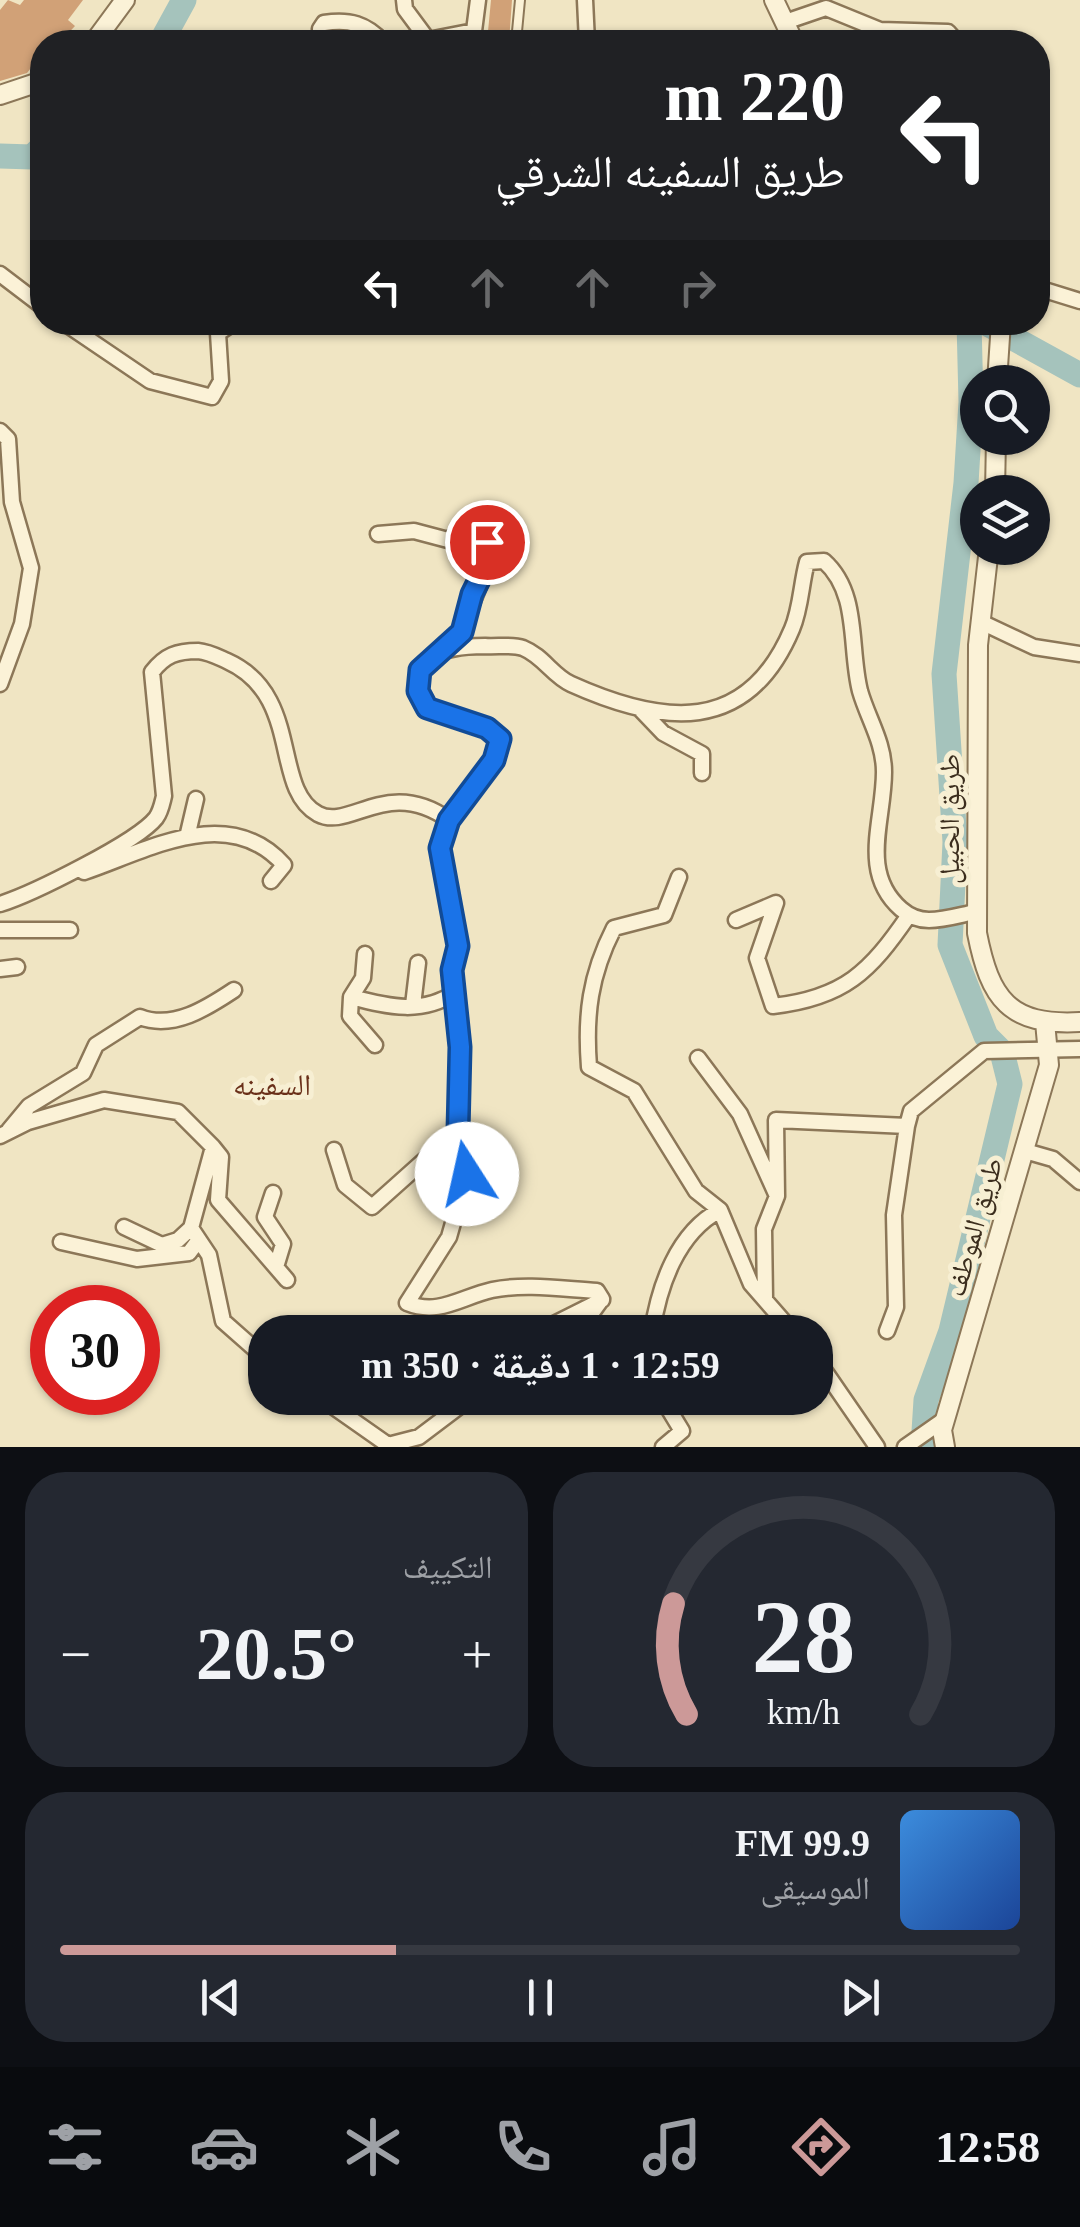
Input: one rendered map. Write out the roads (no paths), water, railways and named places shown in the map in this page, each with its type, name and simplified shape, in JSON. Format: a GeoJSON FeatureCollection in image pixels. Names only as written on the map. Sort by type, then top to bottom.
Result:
{"type":"FeatureCollection","features":[{"type":"Feature","properties":{"kind":"street"},"geometry":{"type":"LineString","coordinates":[[103,30],[125,0]]}},
{"type":"Feature","properties":{"kind":"street"},"geometry":{"type":"LineString","coordinates":[[404,0],[405,9],[419,30]]}},
{"type":"Feature","properties":{"kind":"street"},"geometry":{"type":"LineString","coordinates":[[474,30],[478,0]]}},
{"type":"Feature","properties":{"kind":"street"},"geometry":{"type":"LineString","coordinates":[[586,0],[586,30]]}},
{"type":"Feature","properties":{"kind":"street"},"geometry":{"type":"LineString","coordinates":[[774,0],[789,30]]}},
{"type":"Feature","properties":{"kind":"street"},"geometry":{"type":"LineString","coordinates":[[786,22],[826,8],[880,30]]}},
{"type":"Feature","properties":{"kind":"street"},"geometry":{"type":"LineString","coordinates":[[320,30],[324,22],[336,21],[372,30]]}},
{"type":"Feature","properties":{"kind":"street"},"geometry":{"type":"LineString","coordinates":[[0,95],[30,85]]}},
{"type":"Feature","properties":{"kind":"street"},"geometry":{"type":"LineString","coordinates":[[0,274],[30,297]]}},
{"type":"Feature","properties":{"kind":"street"},"geometry":{"type":"LineString","coordinates":[[1050,292],[1080,301]]}},
{"type":"Feature","properties":{"kind":"street"},"geometry":{"type":"LineString","coordinates":[[82,335],[150,381],[212,398],[221,381],[218,335]]}},
{"type":"Feature","properties":{"kind":"street"},"geometry":{"type":"LineString","coordinates":[[998,365],[1000,335]]}},
{"type":"Feature","properties":{"kind":"street"},"geometry":{"type":"LineString","coordinates":[[0,430],[8,438],[12,502],[31,568],[22,624],[0,684]]}},
{"type":"Feature","properties":{"kind":"street"},"geometry":{"type":"LineString","coordinates":[[378,534],[414,531],[448,540],[480,528],[490,558],[472,594],[462,632],[451,646]]}},
{"type":"Feature","properties":{"kind":"street"},"geometry":{"type":"LineString","coordinates":[[602,1300],[597,1291],[543,1288],[492,1290],[423,1310],[407,1304],[449,1237],[467,1174],[458,1131],[456,992],[452,970],[458,946],[440,848],[449,820],[494,760],[500,739],[487,728],[427,708],[418,691],[420,670],[434,654],[451,646],[519,646],[542,658],[566,682],[640,709],[683,716],[708,711],[755,687],[770,672],[794,626],[807,562],[824,561],[836,571],[848,603],[860,689],[882,743],[884,773],[876,872],[884,894],[908,915],[927,920],[975,912]]}},
{"type":"Feature","properties":{"kind":"street","name":"طريق الحبيل"},"geometry":{"type":"LineString","coordinates":[[987,565],[980,622],[975,912],[981,955],[996,996],[1009,1008],[1045,1022],[1080,1022]]}},
{"type":"Feature","properties":{"kind":"street"},"geometry":{"type":"LineString","coordinates":[[980,622],[1034,647],[1080,654]]}},
{"type":"Feature","properties":{"kind":"street"},"geometry":{"type":"LineString","coordinates":[[59,880],[147,827],[159,814],[164,796],[152,672],[162,659],[182,651],[206,652],[242,668],[266,691],[280,718],[300,799],[320,816],[340,816],[376,802],[397,802],[428,805],[449,820]]}},
{"type":"Feature","properties":{"kind":"street"},"geometry":{"type":"LineString","coordinates":[[640,709],[663,734],[702,754],[702,773]]}},
{"type":"Feature","properties":{"kind":"street"},"geometry":{"type":"LineString","coordinates":[[188,833],[196,800]]}},
{"type":"Feature","properties":{"kind":"street"},"geometry":{"type":"LineString","coordinates":[[0,904],[188,833],[252,840],[271,850],[284,865],[271,881]]}},
{"type":"Feature","properties":{"kind":"street"},"geometry":{"type":"LineString","coordinates":[[678,877],[664,915],[614,928],[596,963],[586,1018],[589,1067],[634,1091],[696,1191],[720,1210],[752,1284],[773,1315]]}},
{"type":"Feature","properties":{"kind":"street"},"geometry":{"type":"LineString","coordinates":[[736,920],[776,903],[757,958],[774,1006],[801,1003],[854,983],[908,915]]}},
{"type":"Feature","properties":{"kind":"street"},"geometry":{"type":"LineString","coordinates":[[0,930],[70,930]]}},
{"type":"Feature","properties":{"kind":"street"},"geometry":{"type":"LineString","coordinates":[[365,954],[363,978],[351,997],[350,1016],[375,1046]]}},
{"type":"Feature","properties":{"kind":"street"},"geometry":{"type":"LineString","coordinates":[[413,1006],[418,963]]}},
{"type":"Feature","properties":{"kind":"street"},"geometry":{"type":"LineString","coordinates":[[0,969],[17,967]]}},
{"type":"Feature","properties":{"kind":"street"},"geometry":{"type":"LineString","coordinates":[[2,1135],[29,1106],[75,1080],[96,1045],[132,1021],[140,1017],[170,1021],[204,1009],[234,990]]}},
{"type":"Feature","properties":{"kind":"street"},"geometry":{"type":"LineString","coordinates":[[351,997],[388,1006],[434,1006],[456,992]]}},
{"type":"Feature","properties":{"kind":"street","name":"طريق الموطف"},"geometry":{"type":"LineString","coordinates":[[945,1447],[946,1419],[1049,1065],[1045,1022]]}},
{"type":"Feature","properties":{"kind":"street"},"geometry":{"type":"LineString","coordinates":[[887,1331],[896,1307],[894,1215],[911,1110],[984,1052],[1080,1050]]}},
{"type":"Feature","properties":{"kind":"street"},"geometry":{"type":"LineString","coordinates":[[698,1058],[740,1114],[777,1196]]}},
{"type":"Feature","properties":{"kind":"street"},"geometry":{"type":"LineString","coordinates":[[2,1135],[28,1122],[104,1100],[178,1112],[222,1157],[218,1200],[287,1280]]}},
{"type":"Feature","properties":{"kind":"street"},"geometry":{"type":"LineString","coordinates":[[765,1300],[764,1229],[777,1196],[776,1120],[907,1126]]}},
{"type":"Feature","properties":{"kind":"street"},"geometry":{"type":"LineString","coordinates":[[334,1150],[345,1185],[372,1207],[458,1131]]}},
{"type":"Feature","properties":{"kind":"street"},"geometry":{"type":"LineString","coordinates":[[61,1242],[116,1257],[152,1259],[189,1253],[212,1147]]}},
{"type":"Feature","properties":{"kind":"street"},"geometry":{"type":"LineString","coordinates":[[1025,1151],[1053,1160],[1080,1182]]}},
{"type":"Feature","properties":{"kind":"street"},"geometry":{"type":"LineString","coordinates":[[274,1193],[265,1217],[282,1244],[276,1267]]}},
{"type":"Feature","properties":{"kind":"street"},"geometry":{"type":"LineString","coordinates":[[654,1315],[656,1301],[695,1224],[720,1210]]}},
{"type":"Feature","properties":{"kind":"street"},"geometry":{"type":"LineString","coordinates":[[124,1226],[162,1246],[195,1235]]}},
{"type":"Feature","properties":{"kind":"street"},"geometry":{"type":"LineString","coordinates":[[195,1235],[209,1255],[223,1321],[248,1343]]}},
{"type":"Feature","properties":{"kind":"street"},"geometry":{"type":"LineString","coordinates":[[572,1315],[602,1300]]}},
{"type":"Feature","properties":{"kind":"street"},"geometry":{"type":"LineString","coordinates":[[591,1315],[602,1300]]}},
{"type":"Feature","properties":{"kind":"street"},"geometry":{"type":"LineString","coordinates":[[833,1383],[877,1447]]}},
{"type":"Feature","properties":{"kind":"street"},"geometry":{"type":"LineString","coordinates":[[346,1415],[388,1444],[419,1437],[448,1415]]}},
{"type":"Feature","properties":{"kind":"street"},"geometry":{"type":"LineString","coordinates":[[662,1447],[682,1431],[672,1415]]}},
{"type":"Feature","properties":{"kind":"street"},"geometry":{"type":"LineString","coordinates":[[906,1447],[946,1419]]}},
{"type":"Feature","properties":{"kind":"lane"},"geometry":{"type":"LineString","coordinates":[[517,30],[520,0]]}},
{"type":"Feature","properties":{"kind":"waterway"},"geometry":{"type":"LineString","coordinates":[[168,30],[184,0]]}},
{"type":"Feature","properties":{"kind":"waterway"},"geometry":{"type":"LineString","coordinates":[[0,156],[30,157]]}},
{"type":"Feature","properties":{"kind":"waterway"},"geometry":{"type":"LineString","coordinates":[[923,1447],[926,1400],[951,1331],[1010,1084],[1002,1052],[986,1036],[950,945],[955,842],[944,674],[966,483],[971,402],[969,335]]}},
{"type":"Feature","properties":{"kind":"waterway"},"geometry":{"type":"LineString","coordinates":[[1008,335],[1080,375]]}},
{"type":"Feature","properties":{"kind":"district","name":"السفينه"},"geometry":{"type":"Point","coordinates":[272,1084]}}]}
